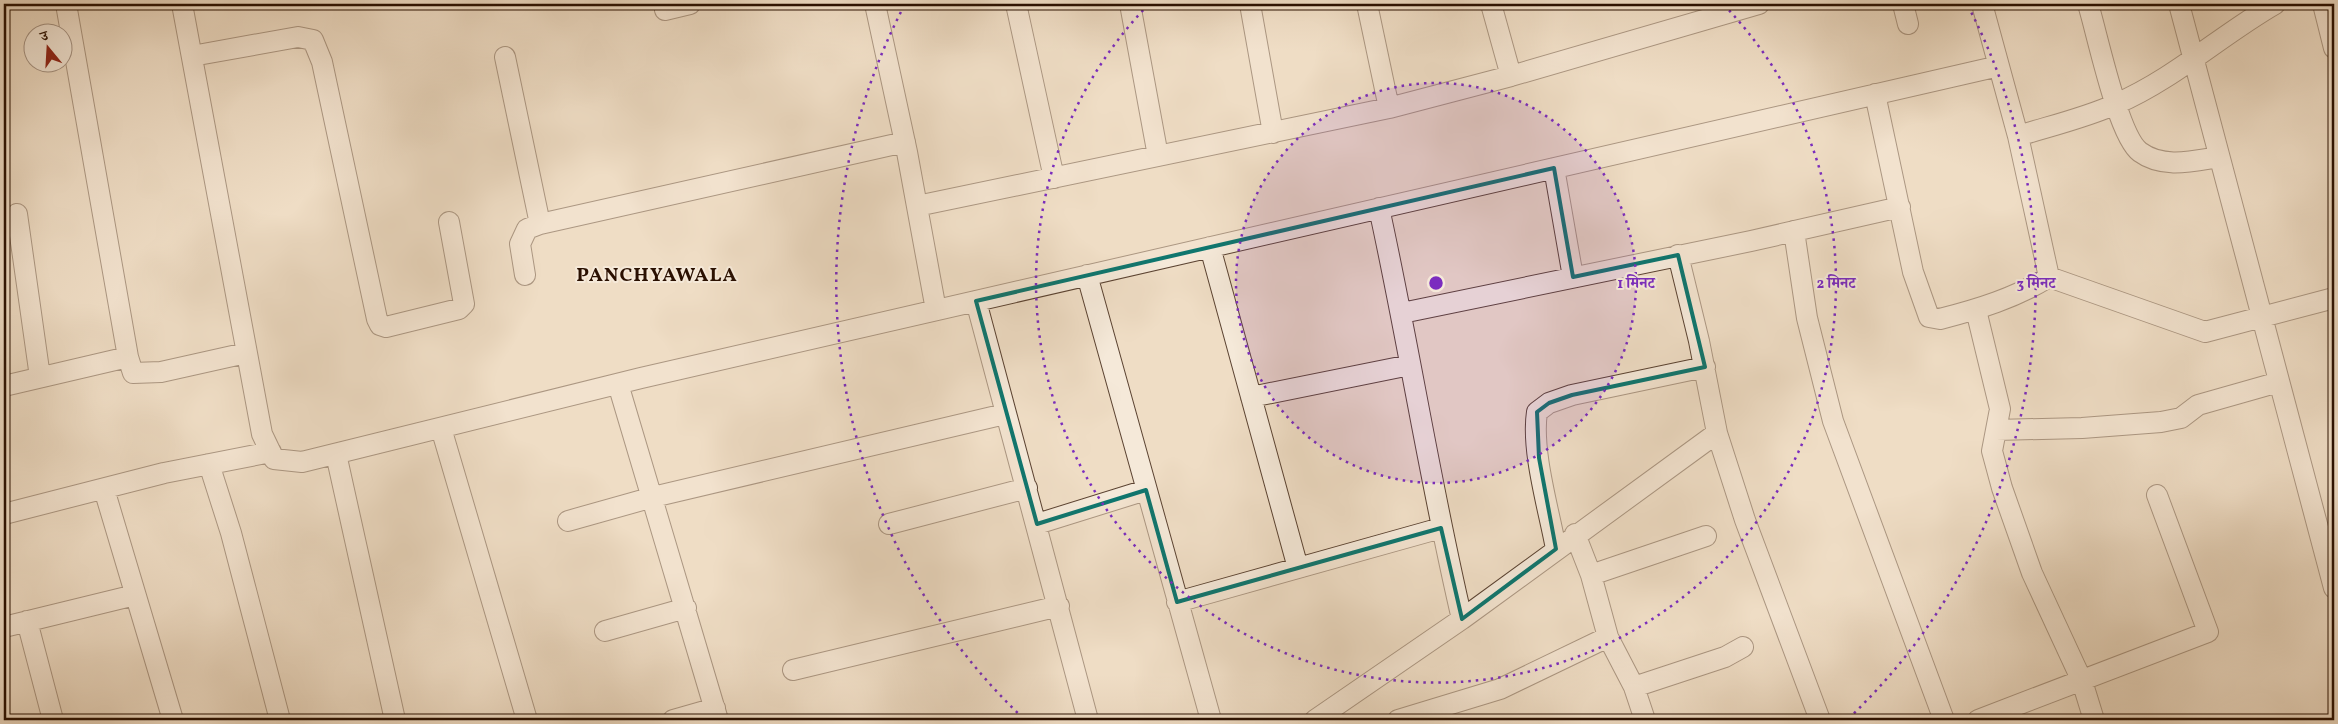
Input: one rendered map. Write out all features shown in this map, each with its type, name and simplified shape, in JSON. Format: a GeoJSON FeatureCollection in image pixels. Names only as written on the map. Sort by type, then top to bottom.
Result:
{"type":"FeatureCollection","features":[{"type":"Feature","properties":{"kind":"street"},"geometry":{"type":"LineString","coordinates":[[66,4],[128,357],[133,373],[161,372],[246,353]]}},
{"type":"Feature","properties":{"kind":"street"},"geometry":{"type":"LineString","coordinates":[[182,4],[262,434],[274,459],[302,462],[618,384],[1999,66]]}},
{"type":"Feature","properties":{"kind":"street"},"geometry":{"type":"LineString","coordinates":[[665,10],[690,4]]}},
{"type":"Feature","properties":{"kind":"street"},"geometry":{"type":"LineString","coordinates":[[875,4],[905,142],[936,310]]}},
{"type":"Feature","properties":{"kind":"street"},"geometry":{"type":"LineString","coordinates":[[1016,4],[1054,178]]}},
{"type":"Feature","properties":{"kind":"street"},"geometry":{"type":"LineString","coordinates":[[1130,4],[1158,156]]}},
{"type":"Feature","properties":{"kind":"street"},"geometry":{"type":"LineString","coordinates":[[1250,4],[1273,133]]}},
{"type":"Feature","properties":{"kind":"street"},"geometry":{"type":"LineString","coordinates":[[1367,4],[1389,108]]}},
{"type":"Feature","properties":{"kind":"street"},"geometry":{"type":"LineString","coordinates":[[1491,4],[1511,76]]}},
{"type":"Feature","properties":{"kind":"street"},"geometry":{"type":"LineString","coordinates":[[917,206],[1389,108],[1511,76],[1759,4]]}},
{"type":"Feature","properties":{"kind":"street"},"geometry":{"type":"LineString","coordinates":[[1903,4],[1908,24]]}},
{"type":"Feature","properties":{"kind":"street"},"geometry":{"type":"LineString","coordinates":[[1982,4],[2018,136],[2049,277]]}},
{"type":"Feature","properties":{"kind":"street"},"geometry":{"type":"LineString","coordinates":[[2088,4],[2125,129],[2139,152],[2163,162],[2183,163],[2218,157]]}},
{"type":"Feature","properties":{"kind":"street"},"geometry":{"type":"LineString","coordinates":[[2179,4],[2218,157],[2334,588]]}},
{"type":"Feature","properties":{"kind":"street"},"geometry":{"type":"LineString","coordinates":[[2018,136],[2117,104],[2194,60],[2242,22],[2275,4]]}},
{"type":"Feature","properties":{"kind":"street"},"geometry":{"type":"LineString","coordinates":[[2323,4],[2334,48]]}},
{"type":"Feature","properties":{"kind":"street"},"geometry":{"type":"LineString","coordinates":[[192,56],[298,37],[313,40],[322,62],[377,319],[380,325],[386,327],[459,309],[464,304],[449,222]]}},
{"type":"Feature","properties":{"kind":"street"},"geometry":{"type":"LineString","coordinates":[[505,56],[540,224]]}},
{"type":"Feature","properties":{"kind":"street"},"geometry":{"type":"LineString","coordinates":[[1875,94],[1913,272],[1929,317],[1940,319],[1976,310],[2023,293],[2049,277]]}},
{"type":"Feature","properties":{"kind":"street"},"geometry":{"type":"LineString","coordinates":[[525,275],[520,244],[527,230],[540,224],[905,142]]}},
{"type":"Feature","properties":{"kind":"street"},"geometry":{"type":"LineString","coordinates":[[1554,168],[1573,277]]}},
{"type":"Feature","properties":{"kind":"street"},"geometry":{"type":"LineString","coordinates":[[1402,313],[1900,207]]}},
{"type":"Feature","properties":{"kind":"street"},"geometry":{"type":"LineString","coordinates":[[1379,208],[1402,313],[1410,366],[1441,528],[1462,619]]}},
{"type":"Feature","properties":{"kind":"street"},"geometry":{"type":"LineString","coordinates":[[17,214],[40,377]]}},
{"type":"Feature","properties":{"kind":"street"},"geometry":{"type":"LineString","coordinates":[[1794,231],[1807,318],[1833,421],[1944,720]]}},
{"type":"Feature","properties":{"kind":"street"},"geometry":{"type":"LineString","coordinates":[[1210,247],[1298,568]]}},
{"type":"Feature","properties":{"kind":"street"},"geometry":{"type":"LineString","coordinates":[[1678,255],[1717,433],[1745,520],[1820,720]]}},
{"type":"Feature","properties":{"kind":"street"},"geometry":{"type":"LineString","coordinates":[[1087,275],[1211,720]]}},
{"type":"Feature","properties":{"kind":"street"},"geometry":{"type":"LineString","coordinates":[[2049,277],[2205,332],[2334,298]]}},
{"type":"Feature","properties":{"kind":"street"},"geometry":{"type":"LineString","coordinates":[[976,301],[1088,720]]}},
{"type":"Feature","properties":{"kind":"street"},"geometry":{"type":"LineString","coordinates":[[1976,310],[2000,409],[1992,451],[2002,488],[2032,573],[2082,681],[2094,720]]}},
{"type":"Feature","properties":{"kind":"street"},"geometry":{"type":"LineString","coordinates":[[4,386],[128,357]]}},
{"type":"Feature","properties":{"kind":"street"},"geometry":{"type":"LineString","coordinates":[[1251,397],[1410,366]]}},
{"type":"Feature","properties":{"kind":"street"},"geometry":{"type":"LineString","coordinates":[[1556,549],[1539,458],[1535,426],[1537,412],[1549,403],[1572,395],[1704,367]]}},
{"type":"Feature","properties":{"kind":"street"},"geometry":{"type":"LineString","coordinates":[[1996,430],[2082,428],[2161,422],[2181,418],[2198,405],[2279,382]]}},
{"type":"Feature","properties":{"kind":"street"},"geometry":{"type":"LineString","coordinates":[[618,384],[717,714],[673,720]]}},
{"type":"Feature","properties":{"kind":"street"},"geometry":{"type":"LineString","coordinates":[[568,521],[653,497],[1005,414]]}},
{"type":"Feature","properties":{"kind":"street"},"geometry":{"type":"LineString","coordinates":[[441,428],[527,720]]}},
{"type":"Feature","properties":{"kind":"street"},"geometry":{"type":"LineString","coordinates":[[1315,720],[1462,619],[1574,534],[1717,433]]}},
{"type":"Feature","properties":{"kind":"street"},"geometry":{"type":"LineString","coordinates":[[4,514],[209,464],[270,452]]}},
{"type":"Feature","properties":{"kind":"street"},"geometry":{"type":"LineString","coordinates":[[336,454],[395,720]]}},
{"type":"Feature","properties":{"kind":"street"},"geometry":{"type":"LineString","coordinates":[[209,464],[231,533],[280,720]]}},
{"type":"Feature","properties":{"kind":"street"},"geometry":{"type":"LineString","coordinates":[[889,524],[1027,488]]}},
{"type":"Feature","properties":{"kind":"street"},"geometry":{"type":"LineString","coordinates":[[104,489],[173,720]]}},
{"type":"Feature","properties":{"kind":"street"},"geometry":{"type":"LineString","coordinates":[[1037,524],[1146,490]]}},
{"type":"Feature","properties":{"kind":"street"},"geometry":{"type":"LineString","coordinates":[[1978,720],[2208,632],[2157,495]]}},
{"type":"Feature","properties":{"kind":"street"},"geometry":{"type":"LineString","coordinates":[[1177,602],[1441,528]]}},
{"type":"Feature","properties":{"kind":"street"},"geometry":{"type":"LineString","coordinates":[[1574,534],[1591,576],[1608,637],[1634,687],[1645,720]]}},
{"type":"Feature","properties":{"kind":"street"},"geometry":{"type":"LineString","coordinates":[[1591,576],[1706,536]]}},
{"type":"Feature","properties":{"kind":"street"},"geometry":{"type":"LineString","coordinates":[[4,627],[135,595]]}},
{"type":"Feature","properties":{"kind":"street"},"geometry":{"type":"LineString","coordinates":[[793,670],[1059,606]]}},
{"type":"Feature","properties":{"kind":"street"},"geometry":{"type":"LineString","coordinates":[[605,631],[686,608]]}},
{"type":"Feature","properties":{"kind":"street"},"geometry":{"type":"LineString","coordinates":[[27,621],[53,720]]}},
{"type":"Feature","properties":{"kind":"street"},"geometry":{"type":"LineString","coordinates":[[1398,720],[1500,689],[1608,637]]}},
{"type":"Feature","properties":{"kind":"street"},"geometry":{"type":"LineString","coordinates":[[1634,687],[1725,657],[1743,648]]}},
{"type":"Feature","properties":{"kind":"highlighted area"},"geometry":{"type":"Polygon","coordinates":[[[1554,168],[1573,277],[1678,255],[1705,367],[1572,395],[1549,403],[1537,412],[1539,458],[1556,549],[1462,619],[1441,528],[1177,602],[1146,490],[1037,524],[976,301],[1554,168]]]}},
{"type":"Feature","properties":{"kind":"district","name":"PANCHYAWALA"},"geometry":{"type":"Point","coordinates":[657,274]}}]}
